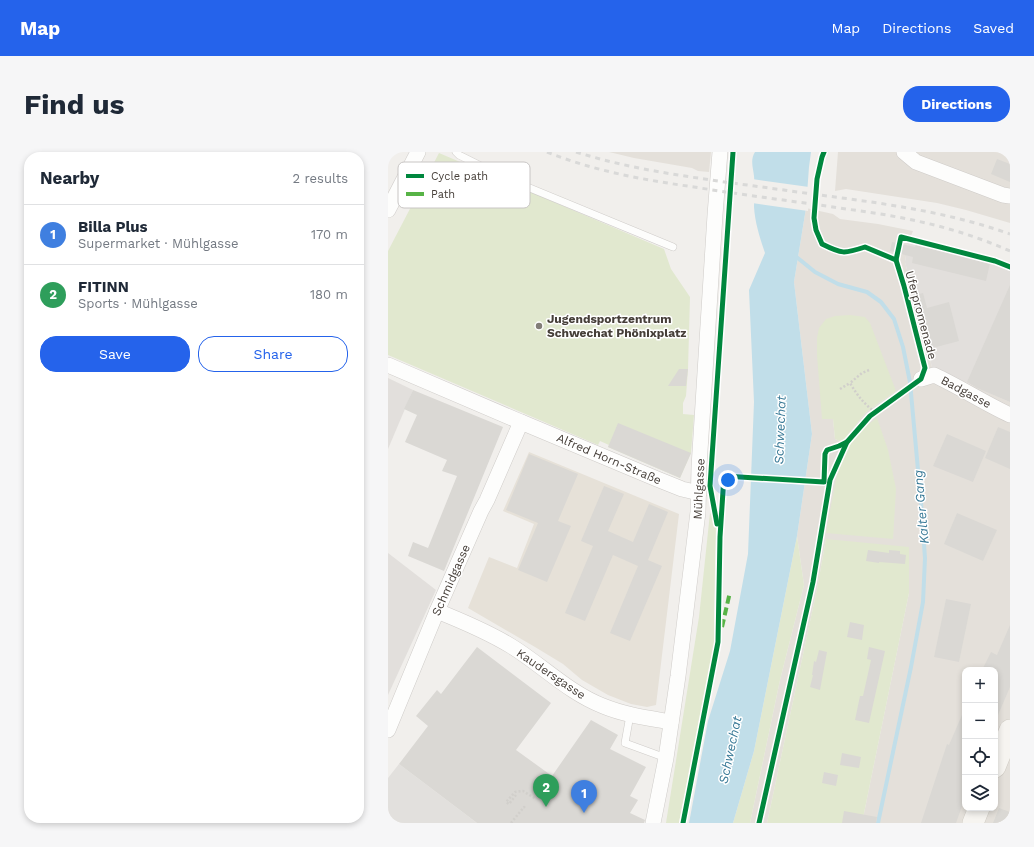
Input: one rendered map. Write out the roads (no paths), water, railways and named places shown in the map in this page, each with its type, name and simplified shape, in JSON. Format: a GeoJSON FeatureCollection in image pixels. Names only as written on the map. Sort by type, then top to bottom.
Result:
{"type":"FeatureCollection","features":[{"type":"Feature","properties":{"kind":"street"},"geometry":{"type":"LineString","coordinates":[[413,162],[418,152]]}},
{"type":"Feature","properties":{"kind":"street","name":"Mühlgasse"},"geometry":{"type":"LineString","coordinates":[[653,823],[666,758],[678,676],[698,512],[720,152]]}},
{"type":"Feature","properties":{"kind":"street"},"geometry":{"type":"LineString","coordinates":[[904,152],[916,162],[1003,195],[1010,196]]}},
{"type":"Feature","properties":{"kind":"street"},"geometry":{"type":"LineString","coordinates":[[388,210],[398,191]]}},
{"type":"Feature","properties":{"kind":"street","name":"Alfred Horn-Straße"},"geometry":{"type":"LineString","coordinates":[[388,365],[519,426],[657,480],[682,489],[699,493]]}},
{"type":"Feature","properties":{"kind":"street","name":"Badgasse"},"geometry":{"type":"LineString","coordinates":[[921,380],[934,375],[952,383],[990,406],[1010,415]]}},
{"type":"Feature","properties":{"kind":"street","name":"Schmidgasse"},"geometry":{"type":"LineString","coordinates":[[388,730],[437,611],[519,426]]}},
{"type":"Feature","properties":{"kind":"street","name":"Kaudersgasse"},"geometry":{"type":"LineString","coordinates":[[437,611],[468,624],[511,646],[580,695],[603,706],[630,715],[671,722]]}},
{"type":"Feature","properties":{"kind":"street"},"geometry":{"type":"LineString","coordinates":[[998,759],[1010,730]]}},
{"type":"Feature","properties":{"kind":"street"},"geometry":{"type":"LineString","coordinates":[[973,823],[978,811]]}},
{"type":"Feature","properties":{"kind":"lane"},"geometry":{"type":"LineString","coordinates":[[456,152],[473,162]]}},
{"type":"Feature","properties":{"kind":"lane"},"geometry":{"type":"LineString","coordinates":[[530,188],[673,247]]}},
{"type":"Feature","properties":{"kind":"lane"},"geometry":{"type":"LineString","coordinates":[[630,715],[625,744],[666,758]]}},
{"type":"Feature","properties":{"kind":"water","name":"Schwechat"},"geometry":{"type":"Polygon","coordinates":[[[755,152],[811,152],[806,208],[794,282],[812,434],[797,536],[754,751],[733,823],[689,823],[708,721],[730,651],[748,554],[754,402],[749,290],[765,253],[758,230],[754,207],[752,161],[755,152]]]}},
{"type":"Feature","properties":{"kind":"waterway","name":"Kalter Gang"},"geometry":{"type":"LineString","coordinates":[[794,255],[815,272],[838,284],[867,292],[881,302],[894,319],[903,347],[910,382],[925,558],[923,602],[911,667],[878,823]]}},
{"type":"Feature","properties":{"kind":"railway"},"geometry":{"type":"LineString","coordinates":[[547,152],[601,170],[638,178],[731,193],[876,213],[912,220],[969,235],[1010,251]]}},
{"type":"Feature","properties":{"kind":"railway"},"geometry":{"type":"LineString","coordinates":[[576,152],[616,163],[677,175],[857,200],[924,211],[967,221],[1010,234]]}},
{"type":"Feature","properties":{"kind":"place","name":"Jugendsportzentrum Schwechat Phönixplatz"},"geometry":{"type":"Point","coordinates":[539,326]}},
{"type":"Feature","properties":{"kind":"place","name":"FITINN"},"geometry":{"type":"Point","coordinates":[546,807]}},
{"type":"Feature","properties":{"kind":"place","name":"Billa Plus"},"geometry":{"type":"Point","coordinates":[584,813]}}]}
